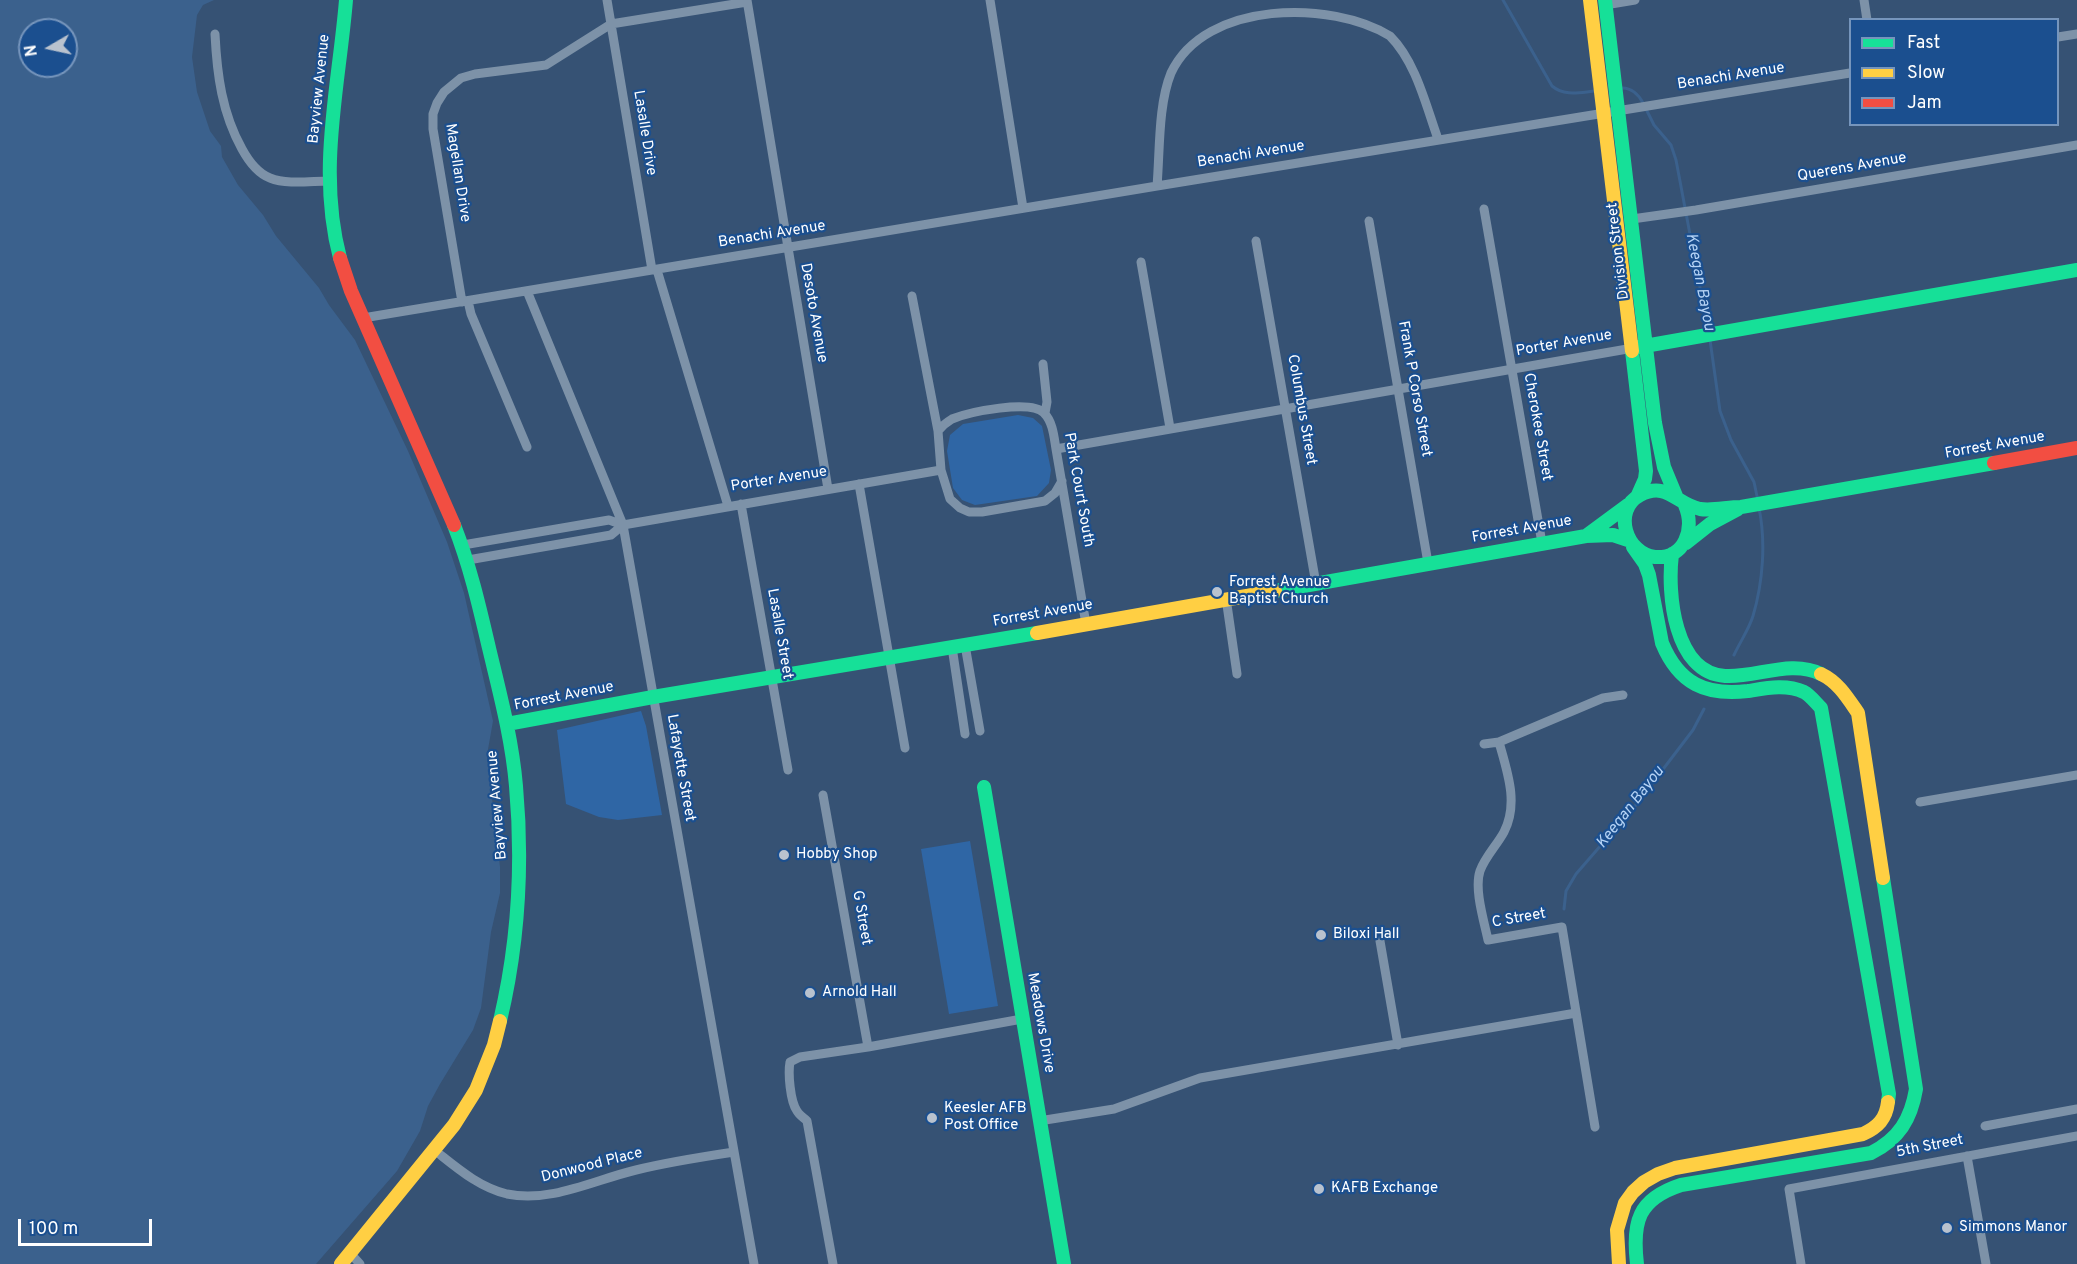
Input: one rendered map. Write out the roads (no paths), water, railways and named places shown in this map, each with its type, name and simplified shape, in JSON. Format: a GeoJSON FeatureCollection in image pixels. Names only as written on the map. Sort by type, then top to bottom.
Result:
{"type":"FeatureCollection","features":[{"type":"Feature","properties":{"kind":"main road","name":"Bayview Avenue"},"geometry":{"type":"LineString","coordinates":[[341,1264],[454,1125],[476,1090],[494,1046],[508,988],[516,924],[519,859],[516,786],[507,724],[468,560],[346,278],[336,242],[330,205],[330,132],[346,0]]}},
{"type":"Feature","properties":{"kind":"main road","name":"Division Street"},"geometry":{"type":"LineString","coordinates":[[1590,0],[1603,114],[1640,347],[1660,453],[1680,500]]}},
{"type":"Feature","properties":{"kind":"main road","name":"Division Street"},"geometry":{"type":"LineString","coordinates":[[1605,3],[1632,219],[1640,347],[1646,471],[1645,479],[1634,501]]}},
{"type":"Feature","properties":{"kind":"main road","name":"Porter Avenue"},"geometry":{"type":"LineString","coordinates":[[1640,347],[2077,270]]}},
{"type":"Feature","properties":{"kind":"main road","name":"Forrest Avenue"},"geometry":{"type":"LineString","coordinates":[[1680,500],[1706,510],[1747,506],[2077,448]]}},
{"type":"Feature","properties":{"kind":"main road"},"geometry":{"type":"LineString","coordinates":[[1619,1264],[1616,1234],[1618,1216],[1623,1204],[1640,1184],[1650,1177],[1675,1168],[1852,1138],[1880,1125],[1886,1117],[1889,1106],[1886,1075],[1821,708],[1811,695],[1793,687],[1727,693],[1708,690],[1681,674],[1672,662],[1664,644],[1649,575],[1630,544],[1624,522],[1634,501],[1643,494],[1656,490],[1680,500],[1691,524],[1684,544],[1665,557],[1651,557],[1644,555],[1630,544]]}},
{"type":"Feature","properties":{"kind":"main road","name":"Forrest Avenue"},"geometry":{"type":"LineString","coordinates":[[1586,536],[1634,501]]}},
{"type":"Feature","properties":{"kind":"main road","name":"Forrest Avenue"},"geometry":{"type":"LineString","coordinates":[[1684,544],[1710,524],[1747,506]]}},
{"type":"Feature","properties":{"kind":"main road","name":"Forrest Avenue"},"geometry":{"type":"LineString","coordinates":[[507,724],[1542,543],[1586,536],[1613,535],[1630,544]]}},
{"type":"Feature","properties":{"kind":"main road"},"geometry":{"type":"LineString","coordinates":[[1637,1264],[1634,1245],[1637,1221],[1646,1204],[1659,1192],[1681,1185],[1871,1153],[1888,1144],[1905,1126],[1916,1089],[1858,713],[1846,693],[1836,683],[1806,668],[1778,668],[1725,676],[1706,669],[1690,657],[1677,621],[1669,572],[1672,554]]}},
{"type":"Feature","properties":{"kind":"main road","name":"Meadows Drive"},"geometry":{"type":"LineString","coordinates":[[984,787],[1064,1264]]}},
{"type":"Feature","properties":{"kind":"street","name":"Lasalle Drive"},"geometry":{"type":"LineString","coordinates":[[607,0],[654,270]]}},
{"type":"Feature","properties":{"kind":"street"},"geometry":{"type":"LineString","coordinates":[[990,0],[1023,208]]}},
{"type":"Feature","properties":{"kind":"street"},"geometry":{"type":"LineString","coordinates":[[1605,3],[1635,0]]}},
{"type":"Feature","properties":{"kind":"street"},"geometry":{"type":"LineString","coordinates":[[1864,0],[1867,18]]}},
{"type":"Feature","properties":{"kind":"street"},"geometry":{"type":"LineString","coordinates":[[611,24],[747,1]]}},
{"type":"Feature","properties":{"kind":"street","name":"Desoto Avenue"},"geometry":{"type":"LineString","coordinates":[[747,1],[828,489]]}},
{"type":"Feature","properties":{"kind":"street"},"geometry":{"type":"LineString","coordinates":[[1336,6],[1373,21],[1391,37],[1402,51],[1415,76],[1438,139]]}},
{"type":"Feature","properties":{"kind":"street"},"geometry":{"type":"LineString","coordinates":[[1157,186],[1164,99],[1171,74],[1180,56],[1208,27],[1253,7]]}},
{"type":"Feature","properties":{"kind":"street","name":"Magellan Drive"},"geometry":{"type":"LineString","coordinates":[[527,447],[465,301],[433,129],[433,114],[444,92],[461,78],[475,74],[546,65],[611,24]]}},
{"type":"Feature","properties":{"kind":"street"},"geometry":{"type":"LineString","coordinates":[[215,34],[216,57],[226,118],[248,159],[269,178],[329,181]]}},
{"type":"Feature","properties":{"kind":"street"},"geometry":{"type":"LineString","coordinates":[[2059,37],[2077,34]]}},
{"type":"Feature","properties":{"kind":"street","name":"Benachi Avenue"},"geometry":{"type":"LineString","coordinates":[[363,318],[1438,139],[1849,73]]}},
{"type":"Feature","properties":{"kind":"street","name":"Querens Avenue"},"geometry":{"type":"LineString","coordinates":[[1632,219],[2077,145]]}},
{"type":"Feature","properties":{"kind":"street","name":"Cherokee Street"},"geometry":{"type":"LineString","coordinates":[[1484,209],[1542,543]]}},
{"type":"Feature","properties":{"kind":"street","name":"Frank P Corso Street"},"geometry":{"type":"LineString","coordinates":[[1369,221],[1428,563]]}},
{"type":"Feature","properties":{"kind":"street","name":"Columbus Street"},"geometry":{"type":"LineString","coordinates":[[1256,241],[1316,584]]}},
{"type":"Feature","properties":{"kind":"street"},"geometry":{"type":"LineString","coordinates":[[1141,262],[1170,428]]}},
{"type":"Feature","properties":{"kind":"street"},"geometry":{"type":"LineString","coordinates":[[654,270],[728,506]]}},
{"type":"Feature","properties":{"kind":"street","name":"Lafayette Street"},"geometry":{"type":"LineString","coordinates":[[526,291],[623,525],[754,1264]]}},
{"type":"Feature","properties":{"kind":"street"},"geometry":{"type":"LineString","coordinates":[[912,296],[938,431],[940,470],[950,499],[969,512],[982,512],[1045,501],[1055,493],[1062,481]]}},
{"type":"Feature","properties":{"kind":"street","name":"Porter Avenue"},"geometry":{"type":"LineString","coordinates":[[1056,449],[1640,347]]}},
{"type":"Feature","properties":{"kind":"street","name":"Park Court South"},"geometry":{"type":"LineString","coordinates":[[1043,364],[1047,402],[1045,413],[1051,424],[1056,449],[1086,624]]}},
{"type":"Feature","properties":{"kind":"street"},"geometry":{"type":"LineString","coordinates":[[938,431],[954,419],[998,409],[1028,406],[1045,413]]}},
{"type":"Feature","properties":{"kind":"street","name":"Porter Avenue"},"geometry":{"type":"LineString","coordinates":[[468,560],[611,535],[623,525],[940,470]]}},
{"type":"Feature","properties":{"kind":"street"},"geometry":{"type":"LineString","coordinates":[[859,484],[905,748]]}},
{"type":"Feature","properties":{"kind":"street","name":"Lasalle Street"},"geometry":{"type":"LineString","coordinates":[[741,504],[788,770]]}},
{"type":"Feature","properties":{"kind":"street","name":"Porter Avenue"},"geometry":{"type":"LineString","coordinates":[[463,545],[609,520],[623,525]]}},
{"type":"Feature","properties":{"kind":"street"},"geometry":{"type":"LineString","coordinates":[[1226,598],[1238,674]]}},
{"type":"Feature","properties":{"kind":"street"},"geometry":{"type":"LineString","coordinates":[[958,646],[980,731]]}},
{"type":"Feature","properties":{"kind":"street"},"geometry":{"type":"LineString","coordinates":[[958,646],[965,734]]}},
{"type":"Feature","properties":{"kind":"street"},"geometry":{"type":"LineString","coordinates":[[1484,744],[1499,742],[1603,698],[1623,695]]}},
{"type":"Feature","properties":{"kind":"street","name":"C Street"},"geometry":{"type":"LineString","coordinates":[[1499,742],[1512,796],[1512,814],[1480,871],[1478,883],[1488,940],[1562,927],[1595,1127]]}},
{"type":"Feature","properties":{"kind":"street"},"geometry":{"type":"LineString","coordinates":[[1920,802],[2077,775]]}},
{"type":"Feature","properties":{"kind":"street","name":"G Street"},"geometry":{"type":"LineString","coordinates":[[824,795],[868,1047]]}},
{"type":"Feature","properties":{"kind":"street"},"geometry":{"type":"LineString","coordinates":[[1380,941],[1398,1045]]}},
{"type":"Feature","properties":{"kind":"street"},"geometry":{"type":"LineString","coordinates":[[1039,1121],[1114,1109],[1200,1078],[1576,1013]]}},
{"type":"Feature","properties":{"kind":"street"},"geometry":{"type":"LineString","coordinates":[[833,1264],[807,1121],[794,1105],[788,1071],[790,1062],[800,1057],[868,1047],[1022,1018]]}},
{"type":"Feature","properties":{"kind":"street"},"geometry":{"type":"LineString","coordinates":[[1984,1126],[2077,1108]]}},
{"type":"Feature","properties":{"kind":"street","name":"5th Street"},"geometry":{"type":"LineString","coordinates":[[1801,1264],[1789,1189],[2077,1136]]}},
{"type":"Feature","properties":{"kind":"street","name":"Donwood Place"},"geometry":{"type":"LineString","coordinates":[[433,1149],[476,1182],[505,1193],[524,1196],[570,1190],[638,1170],[734,1152]]}},
{"type":"Feature","properties":{"kind":"street"},"geometry":{"type":"LineString","coordinates":[[1966,1155],[1986,1264]]}},
{"type":"Feature","properties":{"kind":"street"},"geometry":{"type":"LineString","coordinates":[[350,1253],[360,1264]]}},
{"type":"Feature","properties":{"kind":"waterway","name":"Keegan Bayou"},"geometry":{"type":"LineString","coordinates":[[1503,0],[1552,86],[1568,93],[1596,91]]}},
{"type":"Feature","properties":{"kind":"waterway","name":"Keegan Bayou"},"geometry":{"type":"LineString","coordinates":[[1621,88],[1634,92],[1643,103]]}},
{"type":"Feature","properties":{"kind":"waterway","name":"Keegan Bayou"},"geometry":{"type":"LineString","coordinates":[[1646,109],[1654,125],[1671,145],[1676,160],[1708,330]]}},
{"type":"Feature","properties":{"kind":"waterway","name":"Keegan Bayou"},"geometry":{"type":"LineString","coordinates":[[1710,340],[1720,411],[1731,440],[1754,482],[1758,501]]}},
{"type":"Feature","properties":{"kind":"waterway","name":"Keegan Bayou"},"geometry":{"type":"LineString","coordinates":[[1734,655],[1751,621],[1759,590],[1763,548],[1759,508]]}},
{"type":"Feature","properties":{"kind":"waterway","name":"Keegan Bayou"},"geometry":{"type":"LineString","coordinates":[[1564,909],[1566,891],[1576,874],[1635,806],[1693,730],[1704,709]]}},
{"type":"Feature","properties":{"kind":"place","name":"Forrest Avenue Baptist Church"},"geometry":{"type":"Point","coordinates":[1217,592]}},
{"type":"Feature","properties":{"kind":"place","name":"Hobby Shop"},"geometry":{"type":"Point","coordinates":[784,855]}},
{"type":"Feature","properties":{"kind":"place","name":"Biloxi Hall"},"geometry":{"type":"Point","coordinates":[1321,935]}},
{"type":"Feature","properties":{"kind":"place","name":"Arnold Hall"},"geometry":{"type":"Point","coordinates":[810,993]}},
{"type":"Feature","properties":{"kind":"place","name":"Keesler AFB Post Office"},"geometry":{"type":"Point","coordinates":[932,1118]}},
{"type":"Feature","properties":{"kind":"place","name":"KAFB Exchange"},"geometry":{"type":"Point","coordinates":[1319,1189]}},
{"type":"Feature","properties":{"kind":"place","name":"Simmons Manor"},"geometry":{"type":"Point","coordinates":[1947,1228]}}]}
